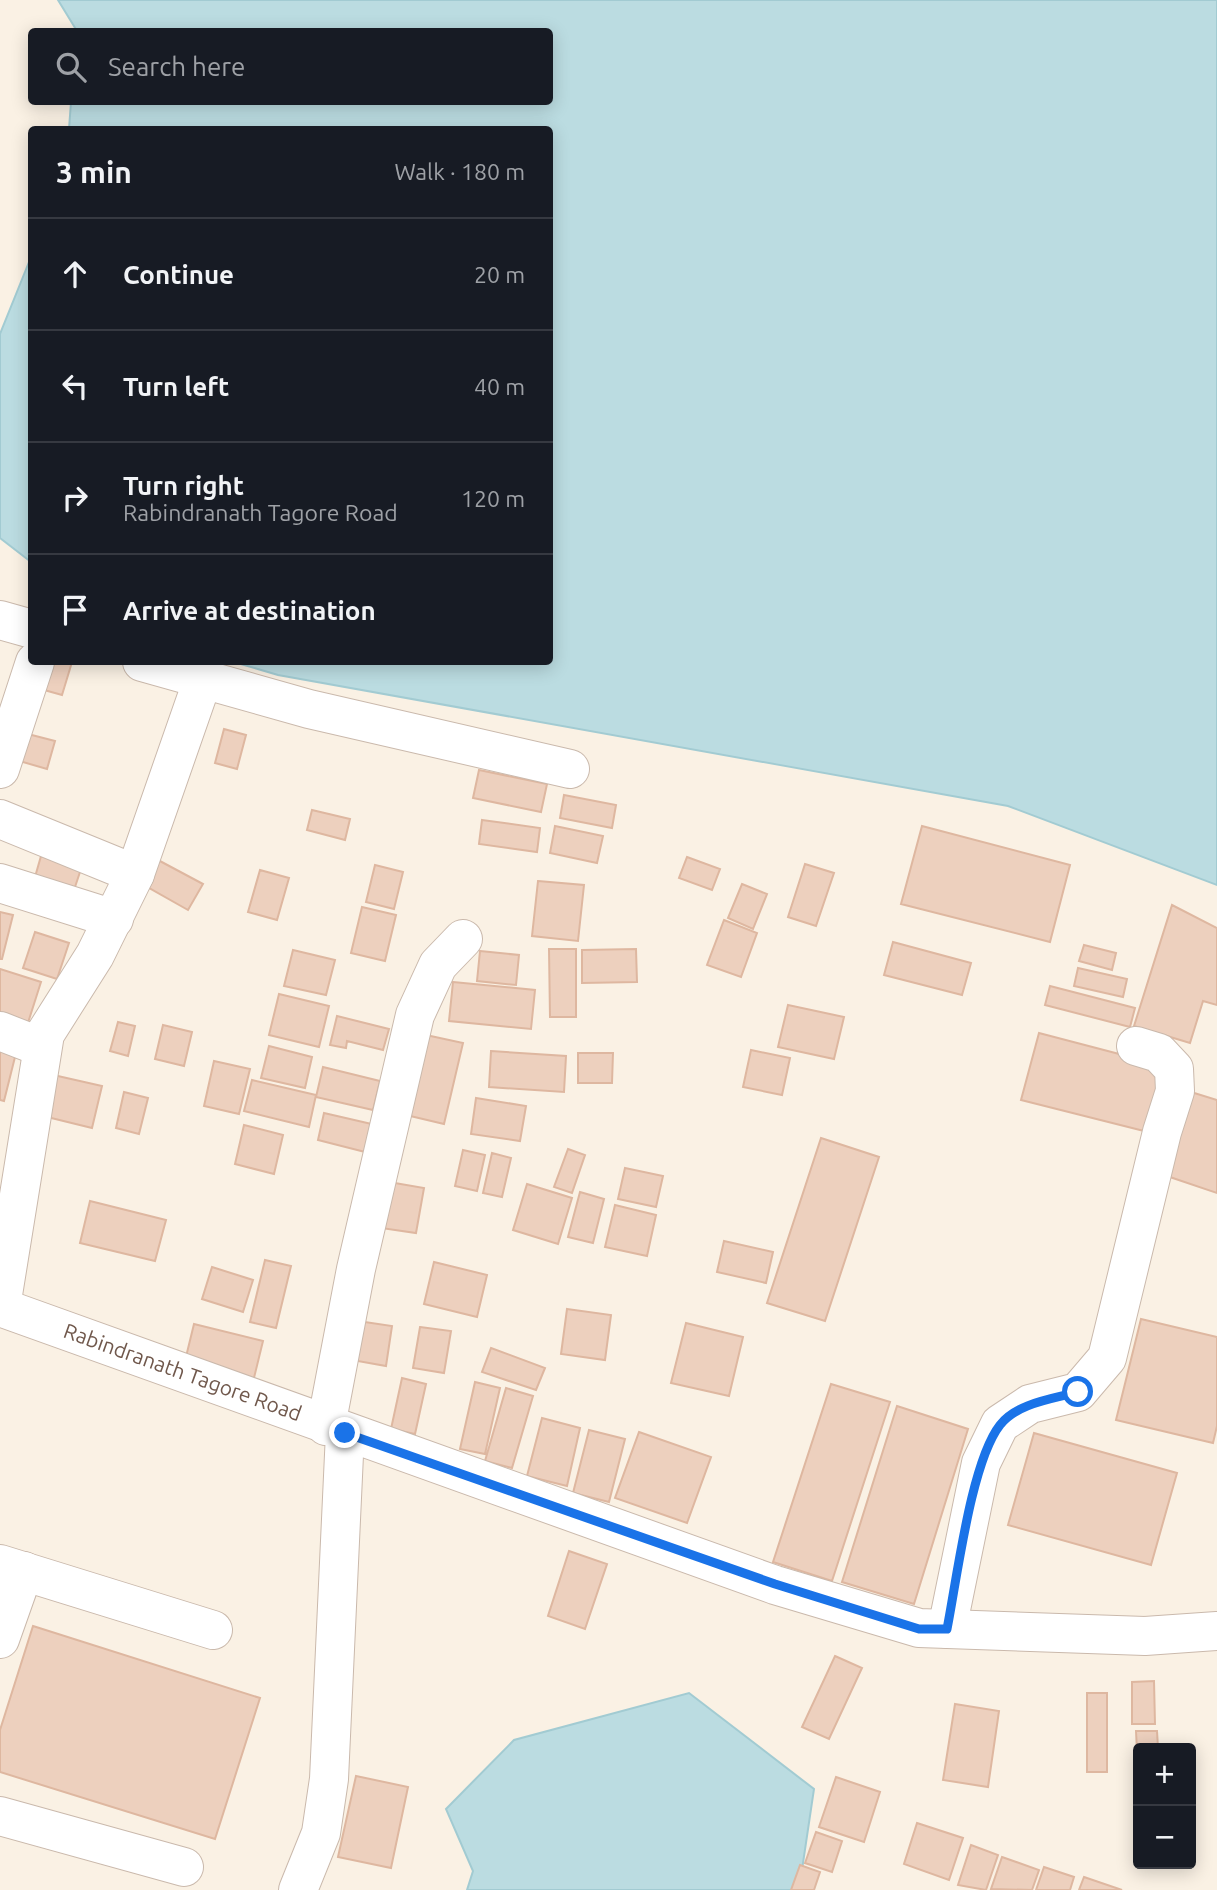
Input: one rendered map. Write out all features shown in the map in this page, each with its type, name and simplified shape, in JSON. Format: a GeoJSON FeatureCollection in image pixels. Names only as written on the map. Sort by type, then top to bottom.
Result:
{"type":"FeatureCollection","features":[{"type":"Feature","properties":{"kind":"street"},"geometry":{"type":"LineString","coordinates":[[0,620],[28,628]]}},
{"type":"Feature","properties":{"kind":"street"},"geometry":{"type":"LineString","coordinates":[[0,769],[34,665]]}},
{"type":"Feature","properties":{"kind":"street"},"geometry":{"type":"LineString","coordinates":[[153,665],[309,709],[570,769]]}},
{"type":"Feature","properties":{"kind":"street"},"geometry":{"type":"LineString","coordinates":[[1,1307],[41,1047],[52,1020],[95,955],[135,874],[203,679]]}},
{"type":"Feature","properties":{"kind":"street"},"geometry":{"type":"LineString","coordinates":[[0,819],[135,874]]}},
{"type":"Feature","properties":{"kind":"street"},"geometry":{"type":"LineString","coordinates":[[0,883],[114,919]]}},
{"type":"Feature","properties":{"kind":"street"},"geometry":{"type":"LineString","coordinates":[[298,1890],[321,1833],[329,1779],[335,1429],[356,1269],[415,1015],[438,965],[463,939]]}},
{"type":"Feature","properties":{"kind":"street"},"geometry":{"type":"LineString","coordinates":[[0,1031],[41,1047]]}},
{"type":"Feature","properties":{"kind":"street"},"geometry":{"type":"LineString","coordinates":[[947,1629],[981,1463],[1000,1424],[1030,1404],[1078,1392],[1107,1358],[1161,1132],[1175,1091],[1174,1069],[1159,1052],[1136,1046]]}},
{"type":"Feature","properties":{"kind":"street","name":"Rabindranath Tagore Road"},"geometry":{"type":"LineString","coordinates":[[1,1307],[335,1429],[775,1584],[919,1629],[1144,1636],[1217,1631]]}},
{"type":"Feature","properties":{"kind":"street"},"geometry":{"type":"LineString","coordinates":[[0,1639],[12,1567],[213,1630]]}},
{"type":"Feature","properties":{"kind":"street"},"geometry":{"type":"LineString","coordinates":[[0,1816],[184,1867]]}},
{"type":"Feature","properties":{"kind":"water"},"geometry":{"type":"Polygon","coordinates":[[[58,0],[1217,0],[1217,885],[1008,806],[278,675],[244,665],[553,665],[553,126],[69,126],[71,105],[553,105],[553,28],[75,28],[58,0]]]}},
{"type":"Feature","properties":{"kind":"water"},"geometry":{"type":"Polygon","coordinates":[[[28,264],[28,560],[0,538],[0,334],[28,264]]]}},
{"type":"Feature","properties":{"kind":"water"},"geometry":{"type":"Polygon","coordinates":[[[689,1693],[814,1789],[799,1890],[467,1890],[473,1871],[446,1809],[514,1740],[689,1693]]]}},
{"type":"Feature","properties":{"kind":"building"},"geometry":{"type":"Polygon","coordinates":[[[44,665],[71,665],[62,695],[37,688],[44,665]]]}},
{"type":"Feature","properties":{"kind":"building"},"geometry":{"type":"Polygon","coordinates":[[[224,729],[246,735],[237,769],[215,763],[224,729]]]}},
{"type":"Feature","properties":{"kind":"building"},"geometry":{"type":"Polygon","coordinates":[[[24,733],[55,741],[47,769],[16,760],[24,733]]]}},
{"type":"Feature","properties":{"kind":"building"},"geometry":{"type":"Polygon","coordinates":[[[479,770],[547,784],[541,812],[473,798],[479,770]]]}},
{"type":"Feature","properties":{"kind":"building"},"geometry":{"type":"Polygon","coordinates":[[[564,795],[616,805],[612,828],[560,818],[564,795]]]}},
{"type":"Feature","properties":{"kind":"building"},"geometry":{"type":"Polygon","coordinates":[[[312,810],[350,819],[345,840],[307,830],[312,810]]]}},
{"type":"Feature","properties":{"kind":"building"},"geometry":{"type":"Polygon","coordinates":[[[482,820],[540,828],[537,852],[479,844],[482,820]]]}},
{"type":"Feature","properties":{"kind":"building"},"geometry":{"type":"Polygon","coordinates":[[[555,826],[603,836],[597,863],[550,853],[555,826]]]}},
{"type":"Feature","properties":{"kind":"building"},"geometry":{"type":"Polygon","coordinates":[[[922,826],[1070,865],[1050,942],[901,904],[922,826]]]}},
{"type":"Feature","properties":{"kind":"building"},"geometry":{"type":"Polygon","coordinates":[[[41,856],[81,869],[72,896],[33,884],[41,856]]]}},
{"type":"Feature","properties":{"kind":"building"},"geometry":{"type":"Polygon","coordinates":[[[687,857],[720,869],[712,890],[679,878],[687,857]]]}},
{"type":"Feature","properties":{"kind":"building"},"geometry":{"type":"Polygon","coordinates":[[[158,860],[203,884],[188,910],[144,885],[158,860]]]}},
{"type":"Feature","properties":{"kind":"building"},"geometry":{"type":"Polygon","coordinates":[[[805,864],[834,873],[816,926],[788,917],[805,864]]]}},
{"type":"Feature","properties":{"kind":"building"},"geometry":{"type":"Polygon","coordinates":[[[375,865],[403,872],[394,909],[366,902],[375,865]]]}},
{"type":"Feature","properties":{"kind":"building"},"geometry":{"type":"Polygon","coordinates":[[[260,870],[289,878],[277,920],[248,912],[260,870]]]}},
{"type":"Feature","properties":{"kind":"building"},"geometry":{"type":"Polygon","coordinates":[[[538,881],[584,885],[578,941],[532,936],[538,881]]]}},
{"type":"Feature","properties":{"kind":"building"},"geometry":{"type":"Polygon","coordinates":[[[742,884],[767,894],[753,929],[728,918],[742,884]]]}},
{"type":"Feature","properties":{"kind":"building"},"geometry":{"type":"Polygon","coordinates":[[[1172,905],[1217,928],[1217,1005],[1203,1001],[1190,1043],[1134,1026],[1172,905]]]}},
{"type":"Feature","properties":{"kind":"building"},"geometry":{"type":"Polygon","coordinates":[[[362,907],[396,915],[385,961],[351,953],[362,907]]]}},
{"type":"Feature","properties":{"kind":"building"},"geometry":{"type":"Polygon","coordinates":[[[0,912],[13,915],[2,959],[0,959],[0,912]]]}},
{"type":"Feature","properties":{"kind":"building"},"geometry":{"type":"Polygon","coordinates":[[[724,920],[757,933],[741,977],[707,965],[724,920]]]}},
{"type":"Feature","properties":{"kind":"building"},"geometry":{"type":"Polygon","coordinates":[[[35,932],[69,943],[57,979],[23,968],[35,932]]]}},
{"type":"Feature","properties":{"kind":"building"},"geometry":{"type":"Polygon","coordinates":[[[893,942],[971,963],[962,995],[884,975],[893,942]]]}},
{"type":"Feature","properties":{"kind":"building"},"geometry":{"type":"Polygon","coordinates":[[[1084,945],[1116,953],[1112,970],[1079,961],[1084,945]]]}},
{"type":"Feature","properties":{"kind":"building"},"geometry":{"type":"Polygon","coordinates":[[[549,949],[576,949],[576,1017],[550,1017],[549,949]]]}},
{"type":"Feature","properties":{"kind":"building"},"geometry":{"type":"Polygon","coordinates":[[[636,949],[637,982],[582,983],[582,950],[636,949]]]}},
{"type":"Feature","properties":{"kind":"building"},"geometry":{"type":"Polygon","coordinates":[[[293,950],[335,960],[326,995],[284,986],[293,950]]]}},
{"type":"Feature","properties":{"kind":"building"},"geometry":{"type":"Polygon","coordinates":[[[480,951],[519,955],[516,985],[477,981],[480,951]]]}},
{"type":"Feature","properties":{"kind":"building"},"geometry":{"type":"Polygon","coordinates":[[[1078,968],[1127,979],[1123,997],[1074,986],[1078,968]]]}},
{"type":"Feature","properties":{"kind":"building"},"geometry":{"type":"Polygon","coordinates":[[[0,969],[41,982],[26,1029],[0,1021],[0,969]]]}},
{"type":"Feature","properties":{"kind":"building"},"geometry":{"type":"Polygon","coordinates":[[[453,982],[535,990],[531,1029],[449,1021],[453,982]]]}},
{"type":"Feature","properties":{"kind":"building"},"geometry":{"type":"Polygon","coordinates":[[[1050,986],[1135,1008],[1130,1027],[1045,1005],[1050,986]]]}},
{"type":"Feature","properties":{"kind":"building"},"geometry":{"type":"Polygon","coordinates":[[[279,994],[329,1006],[319,1047],[269,1035],[279,994]]]}},
{"type":"Feature","properties":{"kind":"building"},"geometry":{"type":"Polygon","coordinates":[[[788,1005],[844,1017],[834,1059],[778,1047],[788,1005]]]}},
{"type":"Feature","properties":{"kind":"building"},"geometry":{"type":"Polygon","coordinates":[[[337,1016],[389,1029],[383,1050],[347,1041],[346,1048],[330,1045],[337,1016]]]}},
{"type":"Feature","properties":{"kind":"building"},"geometry":{"type":"Polygon","coordinates":[[[118,1022],[135,1026],[128,1056],[110,1051],[118,1022]]]}},
{"type":"Feature","properties":{"kind":"building"},"geometry":{"type":"Polygon","coordinates":[[[163,1025],[192,1032],[184,1066],[155,1059],[163,1025]]]}},
{"type":"Feature","properties":{"kind":"building"},"geometry":{"type":"Polygon","coordinates":[[[1039,1033],[1165,1066],[1148,1132],[1021,1100],[1039,1033]]]}},
{"type":"Feature","properties":{"kind":"building"},"geometry":{"type":"Polygon","coordinates":[[[426,1035],[463,1043],[444,1124],[406,1115],[426,1035]]]}},
{"type":"Feature","properties":{"kind":"building"},"geometry":{"type":"Polygon","coordinates":[[[269,1046],[312,1057],[305,1088],[261,1078],[269,1046]]]}},
{"type":"Feature","properties":{"kind":"building"},"geometry":{"type":"Polygon","coordinates":[[[0,1049],[16,1053],[4,1101],[0,1100],[0,1049]]]}},
{"type":"Feature","properties":{"kind":"building"},"geometry":{"type":"Polygon","coordinates":[[[751,1050],[790,1058],[782,1095],[743,1087],[751,1050]]]}},
{"type":"Feature","properties":{"kind":"building"},"geometry":{"type":"Polygon","coordinates":[[[491,1051],[566,1056],[564,1092],[489,1087],[491,1051]]]}},
{"type":"Feature","properties":{"kind":"building"},"geometry":{"type":"Polygon","coordinates":[[[578,1053],[613,1053],[612,1083],[578,1083],[578,1053]]]}},
{"type":"Feature","properties":{"kind":"building"},"geometry":{"type":"Polygon","coordinates":[[[214,1061],[250,1069],[239,1114],[204,1106],[214,1061]]]}},
{"type":"Feature","properties":{"kind":"building"},"geometry":{"type":"Polygon","coordinates":[[[323,1067],[380,1081],[373,1110],[316,1097],[323,1067]]]}},
{"type":"Feature","properties":{"kind":"building"},"geometry":{"type":"Polygon","coordinates":[[[49,1074],[102,1086],[92,1128],[39,1115],[49,1074]]]}},
{"type":"Feature","properties":{"kind":"building"},"geometry":{"type":"Polygon","coordinates":[[[252,1080],[316,1095],[309,1127],[244,1111],[252,1080]]]}},
{"type":"Feature","properties":{"kind":"building"},"geometry":{"type":"Polygon","coordinates":[[[124,1092],[148,1098],[139,1134],[116,1128],[124,1092]]]}},
{"type":"Feature","properties":{"kind":"building"},"geometry":{"type":"Polygon","coordinates":[[[1191,1092],[1217,1100],[1217,1193],[1164,1175],[1191,1092]]]}},
{"type":"Feature","properties":{"kind":"building"},"geometry":{"type":"Polygon","coordinates":[[[476,1098],[526,1106],[520,1141],[471,1134],[476,1098]]]}},
{"type":"Feature","properties":{"kind":"building"},"geometry":{"type":"Polygon","coordinates":[[[324,1113],[376,1125],[369,1153],[318,1140],[324,1113]]]}},
{"type":"Feature","properties":{"kind":"building"},"geometry":{"type":"Polygon","coordinates":[[[244,1125],[283,1135],[274,1174],[235,1164],[244,1125]]]}},
{"type":"Feature","properties":{"kind":"building"},"geometry":{"type":"Polygon","coordinates":[[[821,1138],[879,1157],[825,1321],[767,1303],[821,1138]]]}},
{"type":"Feature","properties":{"kind":"building"},"geometry":{"type":"Polygon","coordinates":[[[568,1149],[585,1155],[572,1193],[554,1187],[568,1149]]]}},
{"type":"Feature","properties":{"kind":"building"},"geometry":{"type":"Polygon","coordinates":[[[463,1150],[485,1155],[477,1191],[455,1186],[463,1150]]]}},
{"type":"Feature","properties":{"kind":"building"},"geometry":{"type":"Polygon","coordinates":[[[492,1153],[511,1158],[502,1197],[483,1193],[492,1153]]]}},
{"type":"Feature","properties":{"kind":"building"},"geometry":{"type":"Polygon","coordinates":[[[625,1168],[663,1176],[656,1207],[618,1199],[625,1168]]]}},
{"type":"Feature","properties":{"kind":"building"},"geometry":{"type":"Polygon","coordinates":[[[389,1182],[424,1188],[416,1233],[381,1228],[389,1182]]]}},
{"type":"Feature","properties":{"kind":"building"},"geometry":{"type":"Polygon","coordinates":[[[527,1184],[572,1198],[558,1244],[513,1230],[527,1184]]]}},
{"type":"Feature","properties":{"kind":"building"},"geometry":{"type":"Polygon","coordinates":[[[580,1192],[604,1199],[593,1243],[568,1237],[580,1192]]]}},
{"type":"Feature","properties":{"kind":"building"},"geometry":{"type":"Polygon","coordinates":[[[90,1201],[166,1220],[155,1261],[80,1243],[90,1201]]]}},
{"type":"Feature","properties":{"kind":"building"},"geometry":{"type":"Polygon","coordinates":[[[615,1205],[656,1215],[647,1256],[605,1247],[615,1205]]]}},
{"type":"Feature","properties":{"kind":"building"},"geometry":{"type":"Polygon","coordinates":[[[724,1241],[773,1252],[766,1283],[717,1272],[724,1241]]]}},
{"type":"Feature","properties":{"kind":"building"},"geometry":{"type":"Polygon","coordinates":[[[265,1260],[291,1266],[276,1328],[250,1322],[265,1260]]]}},
{"type":"Feature","properties":{"kind":"building"},"geometry":{"type":"Polygon","coordinates":[[[434,1262],[487,1275],[477,1317],[424,1304],[434,1262]]]}},
{"type":"Feature","properties":{"kind":"building"},"geometry":{"type":"Polygon","coordinates":[[[212,1267],[253,1280],[243,1312],[202,1299],[212,1267]]]}},
{"type":"Feature","properties":{"kind":"building"},"geometry":{"type":"Polygon","coordinates":[[[567,1309],[611,1315],[605,1360],[561,1354],[567,1309]]]}},
{"type":"Feature","properties":{"kind":"building"},"geometry":{"type":"Polygon","coordinates":[[[1141,1319],[1217,1337],[1217,1426],[1213,1443],[1116,1420],[1141,1319]]]}},
{"type":"Feature","properties":{"kind":"building"},"geometry":{"type":"Polygon","coordinates":[[[358,1321],[392,1326],[386,1366],[352,1360],[358,1321]]]}},
{"type":"Feature","properties":{"kind":"building"},"geometry":{"type":"Polygon","coordinates":[[[686,1323],[743,1337],[729,1396],[671,1383],[686,1323]]]}},
{"type":"Feature","properties":{"kind":"building"},"geometry":{"type":"Polygon","coordinates":[[[194,1324],[263,1341],[253,1382],[184,1365],[194,1324]]]}},
{"type":"Feature","properties":{"kind":"building"},"geometry":{"type":"Polygon","coordinates":[[[420,1327],[451,1331],[444,1373],[413,1368],[420,1327]]]}},
{"type":"Feature","properties":{"kind":"building"},"geometry":{"type":"Polygon","coordinates":[[[491,1348],[545,1368],[536,1390],[482,1372],[491,1348]]]}},
{"type":"Feature","properties":{"kind":"building"},"geometry":{"type":"Polygon","coordinates":[[[402,1378],[426,1384],[415,1434],[391,1429],[402,1378]]]}},
{"type":"Feature","properties":{"kind":"building"},"geometry":{"type":"Polygon","coordinates":[[[475,1382],[500,1388],[485,1454],[460,1449],[475,1382]]]}},
{"type":"Feature","properties":{"kind":"building"},"geometry":{"type":"Polygon","coordinates":[[[831,1384],[890,1402],[832,1581],[773,1562],[831,1384]]]}},
{"type":"Feature","properties":{"kind":"building"},"geometry":{"type":"Polygon","coordinates":[[[506,1388],[533,1396],[512,1468],[485,1461],[506,1388]]]}},
{"type":"Feature","properties":{"kind":"building"},"geometry":{"type":"Polygon","coordinates":[[[897,1406],[968,1429],[914,1604],[842,1582],[897,1406]]]}},
{"type":"Feature","properties":{"kind":"building"},"geometry":{"type":"Polygon","coordinates":[[[542,1418],[580,1428],[567,1486],[527,1476],[542,1418]]]}},
{"type":"Feature","properties":{"kind":"building"},"geometry":{"type":"Polygon","coordinates":[[[589,1430],[625,1439],[609,1502],[573,1493],[589,1430]]]}},
{"type":"Feature","properties":{"kind":"building"},"geometry":{"type":"Polygon","coordinates":[[[639,1432],[711,1457],[687,1523],[615,1498],[639,1432]]]}},
{"type":"Feature","properties":{"kind":"building"},"geometry":{"type":"Polygon","coordinates":[[[1034,1433],[1177,1473],[1151,1565],[1008,1525],[1034,1433]]]}},
{"type":"Feature","properties":{"kind":"building"},"geometry":{"type":"Polygon","coordinates":[[[569,1551],[607,1564],[585,1629],[548,1616],[569,1551]]]}},
{"type":"Feature","properties":{"kind":"building"},"geometry":{"type":"Polygon","coordinates":[[[33,1626],[260,1698],[215,1839],[0,1772],[0,1730],[33,1626]]]}},
{"type":"Feature","properties":{"kind":"building"},"geometry":{"type":"Polygon","coordinates":[[[835,1656],[862,1668],[829,1739],[802,1727],[835,1656]]]}},
{"type":"Feature","properties":{"kind":"building"},"geometry":{"type":"Polygon","coordinates":[[[1154,1681],[1155,1724],[1132,1724],[1132,1682],[1154,1681]]]}},
{"type":"Feature","properties":{"kind":"building"},"geometry":{"type":"Polygon","coordinates":[[[1087,1693],[1107,1693],[1107,1772],[1087,1772],[1087,1693]]]}},
{"type":"Feature","properties":{"kind":"building"},"geometry":{"type":"Polygon","coordinates":[[[955,1704],[999,1711],[988,1787],[943,1780],[955,1704]]]}},
{"type":"Feature","properties":{"kind":"building"},"geometry":{"type":"Polygon","coordinates":[[[1136,1731],[1157,1731],[1158,1743],[1137,1743],[1136,1731]]]}},
{"type":"Feature","properties":{"kind":"building"},"geometry":{"type":"Polygon","coordinates":[[[356,1776],[408,1787],[391,1868],[338,1857],[356,1776]]]}},
{"type":"Feature","properties":{"kind":"building"},"geometry":{"type":"Polygon","coordinates":[[[836,1777],[880,1792],[864,1842],[819,1827],[836,1777]]]}},
{"type":"Feature","properties":{"kind":"building"},"geometry":{"type":"Polygon","coordinates":[[[917,1823],[963,1838],[949,1880],[904,1864],[917,1823]]]}},
{"type":"Feature","properties":{"kind":"building"},"geometry":{"type":"Polygon","coordinates":[[[816,1832],[842,1841],[832,1872],[805,1863],[816,1832]]]}},
{"type":"Feature","properties":{"kind":"building"},"geometry":{"type":"Polygon","coordinates":[[[971,1845],[998,1855],[986,1890],[958,1885],[971,1845]]]}},
{"type":"Feature","properties":{"kind":"building"},"geometry":{"type":"Polygon","coordinates":[[[1002,1857],[1039,1870],[1032,1890],[991,1889],[1002,1857]]]}},
{"type":"Feature","properties":{"kind":"building"},"geometry":{"type":"Polygon","coordinates":[[[800,1865],[820,1872],[814,1890],[791,1890],[800,1865]]]}},
{"type":"Feature","properties":{"kind":"building"},"geometry":{"type":"Polygon","coordinates":[[[1044,1867],[1074,1877],[1070,1890],[1036,1890],[1044,1867]]]}},
{"type":"Feature","properties":{"kind":"building"},"geometry":{"type":"Polygon","coordinates":[[[1084,1877],[1122,1890],[1079,1890],[1084,1877]]]}},
{"type":"Feature","properties":{"kind":"route"},"geometry":{"type":"LineString","coordinates":[[345,1433],[775,1584],[919,1629],[947,1629],[981,1463],[1000,1424],[1030,1404],[1078,1392]]}}]}
